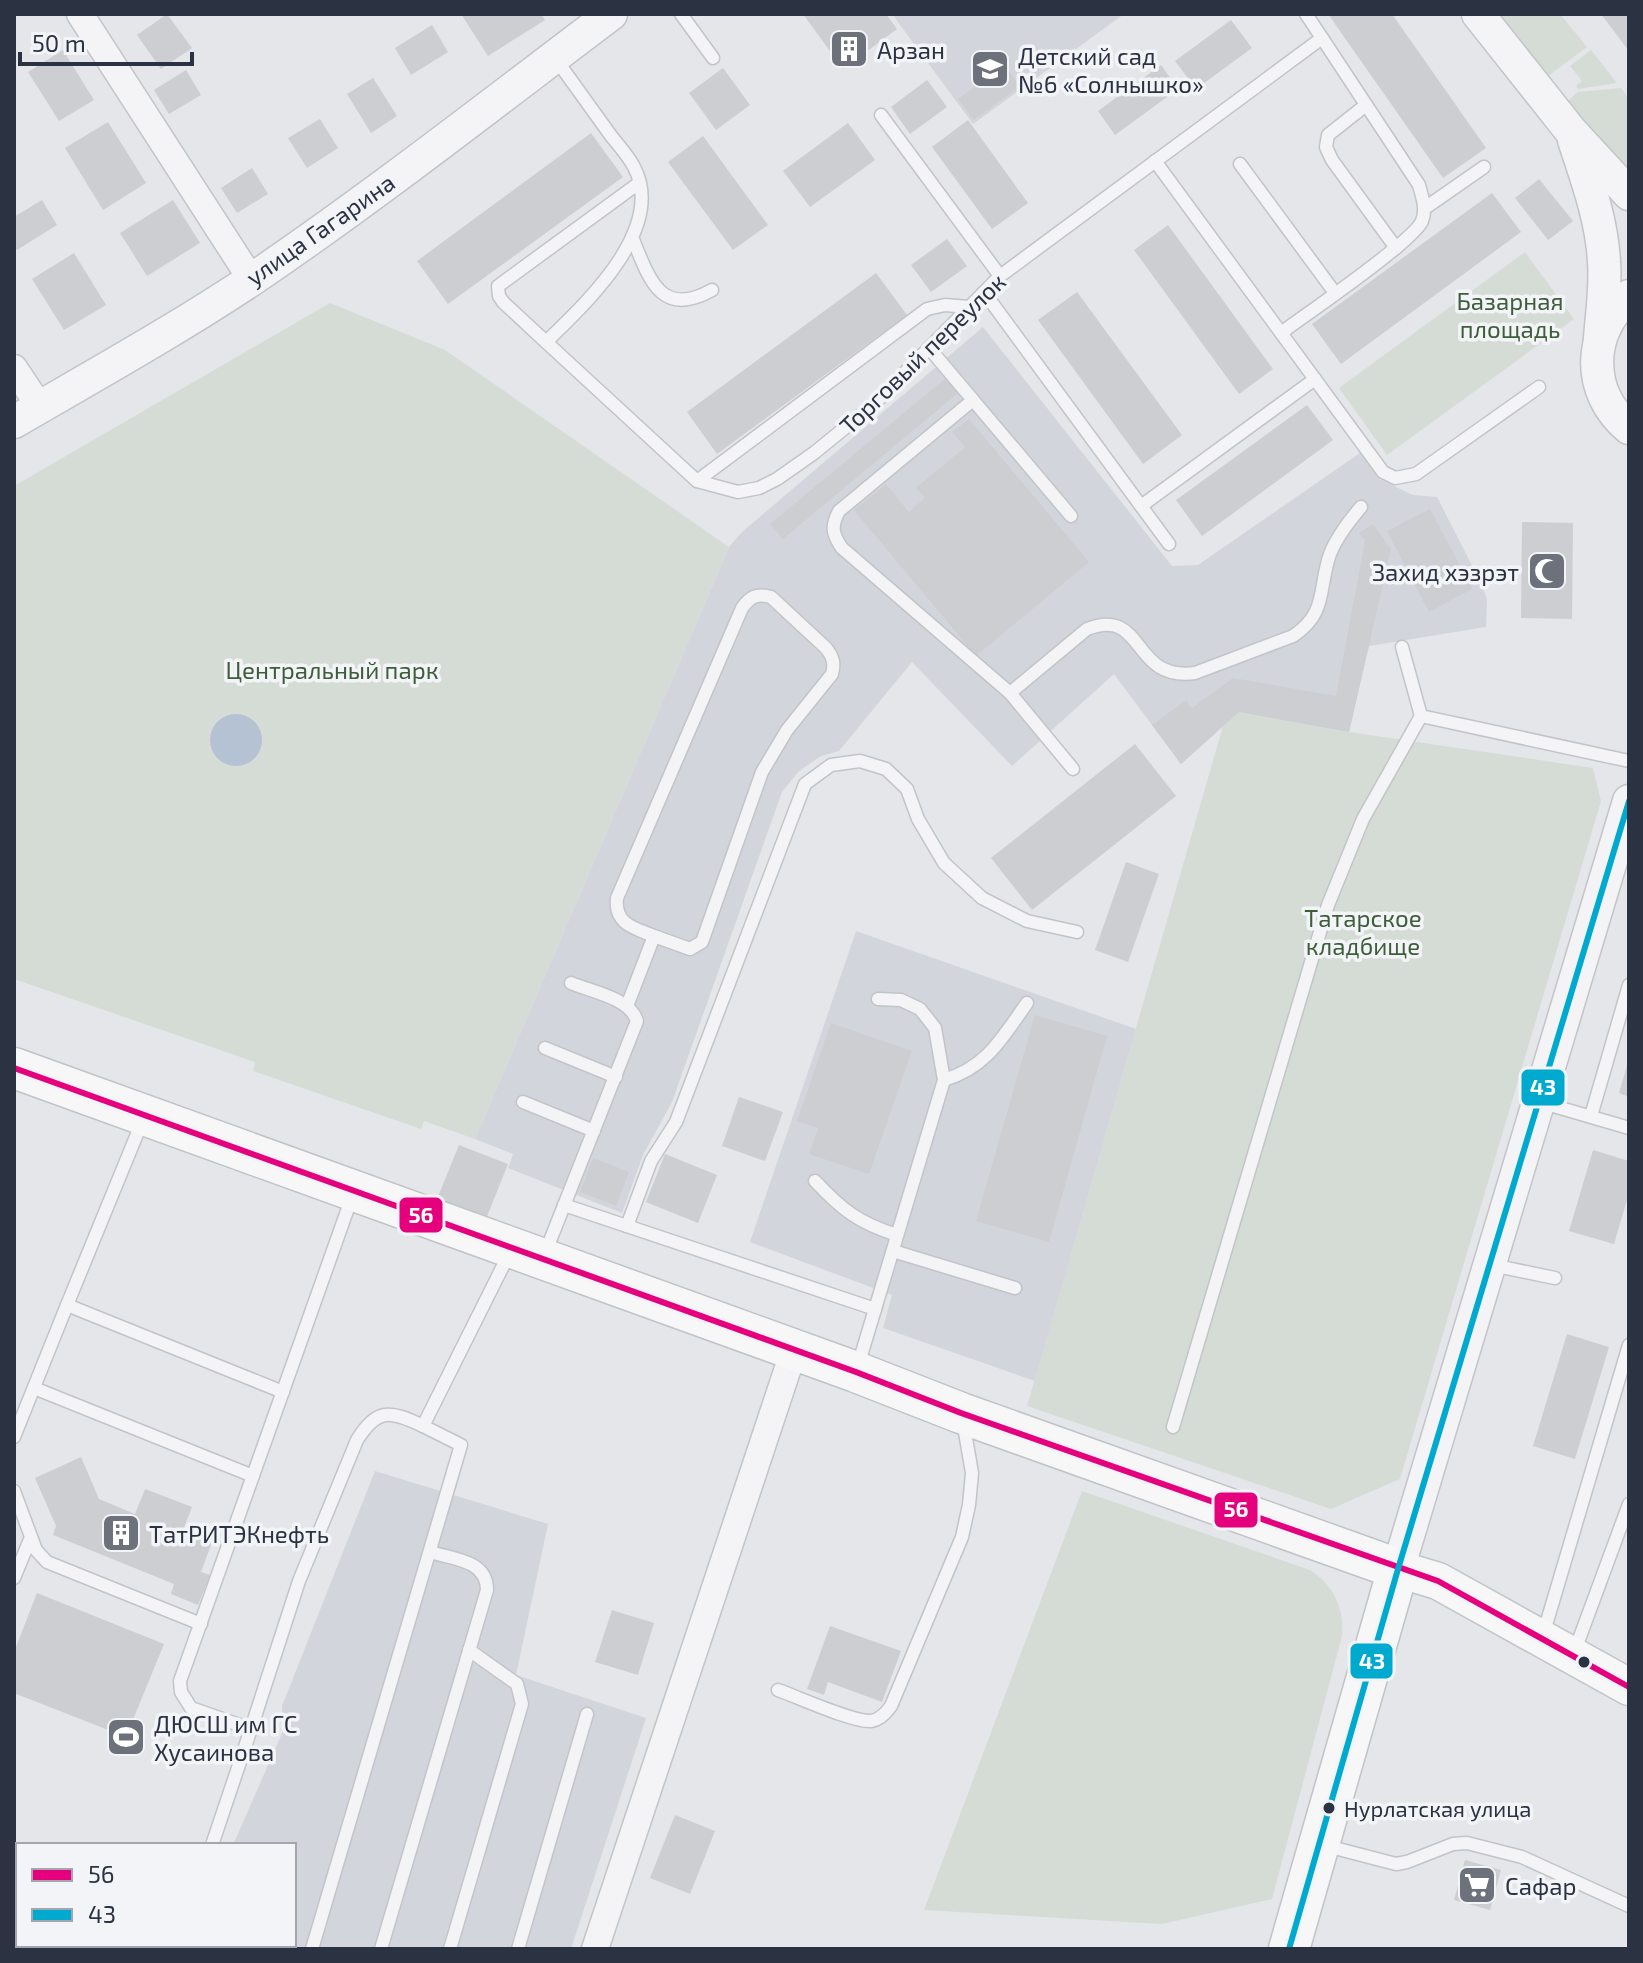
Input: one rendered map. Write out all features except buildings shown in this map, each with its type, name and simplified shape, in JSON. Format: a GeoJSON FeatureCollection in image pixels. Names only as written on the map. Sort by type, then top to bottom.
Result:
{"type":"FeatureCollection","features":[{"type":"Feature","properties":{"kind":"main road"},"geometry":{"type":"LineString","coordinates":[[14,1068],[856,1372],[961,1413],[1438,1581],[1629,1687]]}},
{"type":"Feature","properties":{"kind":"main road"},"geometry":{"type":"LineString","coordinates":[[1287,1939],[1319,1844],[1398,1569]]}},
{"type":"Feature","properties":{"kind":"street","name":"улица Гагарина"},"geometry":{"type":"LineString","coordinates":[[27,415],[251,279],[328,226],[611,14]]}},
{"type":"Feature","properties":{"kind":"street"},"geometry":{"type":"LineString","coordinates":[[1478,14],[1570,130],[1629,194]]}},
{"type":"Feature","properties":{"kind":"street"},"geometry":{"type":"LineString","coordinates":[[92,19],[251,279]]}},
{"type":"Feature","properties":{"kind":"street"},"geometry":{"type":"LineString","coordinates":[[1570,130],[1598,216],[1602,239],[1605,266],[1596,358],[1598,380],[1605,400],[1625,427]]}},
{"type":"Feature","properties":{"kind":"street"},"geometry":{"type":"LineString","coordinates":[[1594,157],[1629,176]]}},
{"type":"Feature","properties":{"kind":"street"},"geometry":{"type":"LineString","coordinates":[[1600,338],[1608,319],[1629,296]]}},
{"type":"Feature","properties":{"kind":"street"},"geometry":{"type":"LineString","coordinates":[[14,368],[27,415]]}},
{"type":"Feature","properties":{"kind":"street"},"geometry":{"type":"LineString","coordinates":[[1398,1569],[1629,801]]}},
{"type":"Feature","properties":{"kind":"street"},"geometry":{"type":"LineString","coordinates":[[595,1949],[794,1350]]}},
{"type":"Feature","properties":{"kind":"lane"},"geometry":{"type":"LineString","coordinates":[[681,14],[713,58]]}},
{"type":"Feature","properties":{"kind":"lane"},"geometry":{"type":"LineString","coordinates":[[1281,333],[1396,248],[1421,224],[1425,208],[1419,185],[1306,14]]}},
{"type":"Feature","properties":{"kind":"lane","name":"Торговый переулок"},"geometry":{"type":"LineString","coordinates":[[639,183],[498,286],[499,296],[697,481],[738,492],[759,488],[777,479],[873,405],[1000,276],[1322,38]]}},
{"type":"Feature","properties":{"kind":"lane"},"geometry":{"type":"LineString","coordinates":[[546,342],[592,297],[613,270],[632,237],[641,210],[635,169],[554,57]]}},
{"type":"Feature","properties":{"kind":"lane"},"geometry":{"type":"LineString","coordinates":[[1366,105],[1328,135],[1326,147],[1332,160],[1396,248]]}},
{"type":"Feature","properties":{"kind":"lane"},"geometry":{"type":"LineString","coordinates":[[881,115],[1000,276]]}},
{"type":"Feature","properties":{"kind":"lane"},"geometry":{"type":"LineString","coordinates":[[1155,161],[1383,472],[1395,478],[1416,474],[1539,387]]}},
{"type":"Feature","properties":{"kind":"lane"},"geometry":{"type":"LineString","coordinates":[[1240,164],[1335,293]]}},
{"type":"Feature","properties":{"kind":"lane"},"geometry":{"type":"LineString","coordinates":[[1425,208],[1484,167]]}},
{"type":"Feature","properties":{"kind":"lane"},"geometry":{"type":"LineString","coordinates":[[632,237],[657,290],[677,301],[694,301],[712,290]]}},
{"type":"Feature","properties":{"kind":"lane"},"geometry":{"type":"LineString","coordinates":[[984,292],[1169,544]]}},
{"type":"Feature","properties":{"kind":"lane"},"geometry":{"type":"LineString","coordinates":[[697,481],[927,309],[945,305],[969,307]]}},
{"type":"Feature","properties":{"kind":"lane"},"geometry":{"type":"LineString","coordinates":[[929,348],[1071,516]]}},
{"type":"Feature","properties":{"kind":"lane"},"geometry":{"type":"LineString","coordinates":[[1141,506],[1315,379]]}},
{"type":"Feature","properties":{"kind":"lane"},"geometry":{"type":"LineString","coordinates":[[973,400],[839,511],[833,523],[834,536],[842,548],[1010,693],[1073,769]]}},
{"type":"Feature","properties":{"kind":"lane"},"geometry":{"type":"LineString","coordinates":[[1010,693],[1087,629],[1102,623],[1124,629],[1151,662],[1165,672],[1178,675],[1195,673],[1293,636],[1315,616],[1335,541],[1361,507]]}},
{"type":"Feature","properties":{"kind":"lane"},"geometry":{"type":"LineString","coordinates":[[761,594],[771,597],[826,648],[832,657],[832,674],[775,748],[762,772],[702,942],[690,949],[654,936],[620,919],[616,909],[617,898],[742,608],[750,598],[761,594]]}},
{"type":"Feature","properties":{"kind":"lane"},"geometry":{"type":"LineString","coordinates":[[1173,1427],[1328,905],[1363,819],[1421,716],[1402,647]]}},
{"type":"Feature","properties":{"kind":"lane"},"geometry":{"type":"LineString","coordinates":[[1421,716],[1629,761]]}},
{"type":"Feature","properties":{"kind":"lane"},"geometry":{"type":"LineString","coordinates":[[627,1226],[651,1161],[676,1122],[805,784],[831,765],[860,761],[886,769],[907,789],[918,819],[944,863],[982,898],[1027,921],[1077,932]]}},
{"type":"Feature","properties":{"kind":"lane"},"geometry":{"type":"LineString","coordinates":[[627,1006],[654,936]]}},
{"type":"Feature","properties":{"kind":"lane"},"geometry":{"type":"LineString","coordinates":[[423,1426],[527,1253],[564,1205],[637,1021],[627,1006],[571,983]]}},
{"type":"Feature","properties":{"kind":"lane"},"geometry":{"type":"LineString","coordinates":[[1591,1116],[1629,985]]}},
{"type":"Feature","properties":{"kind":"lane"},"geometry":{"type":"LineString","coordinates":[[856,1372],[944,1080],[935,1028],[920,1009],[901,1000],[878,999]]}},
{"type":"Feature","properties":{"kind":"lane"},"geometry":{"type":"LineString","coordinates":[[944,1080],[964,1074],[981,1063],[1027,1003]]}},
{"type":"Feature","properties":{"kind":"lane"},"geometry":{"type":"LineString","coordinates":[[545,1048],[616,1077]]}},
{"type":"Feature","properties":{"kind":"lane"},"geometry":{"type":"LineString","coordinates":[[523,1102],[594,1131]]}},
{"type":"Feature","properties":{"kind":"lane"},"geometry":{"type":"LineString","coordinates":[[1539,1102],[1629,1128]]}},
{"type":"Feature","properties":{"kind":"lane"},"geometry":{"type":"LineString","coordinates":[[14,1437],[144,1115]]}},
{"type":"Feature","properties":{"kind":"lane"},"geometry":{"type":"LineString","coordinates":[[815,1181],[851,1216],[873,1228],[897,1235]]}},
{"type":"Feature","properties":{"kind":"lane"},"geometry":{"type":"LineString","coordinates":[[251,1729],[191,1708],[185,1701],[180,1681],[354,1191]]}},
{"type":"Feature","properties":{"kind":"lane"},"geometry":{"type":"LineString","coordinates":[[564,1205],[875,1309]]}},
{"type":"Feature","properties":{"kind":"lane"},"geometry":{"type":"LineString","coordinates":[[893,1251],[1015,1288]]}},
{"type":"Feature","properties":{"kind":"lane"},"geometry":{"type":"LineString","coordinates":[[1490,1264],[1555,1278]]}},
{"type":"Feature","properties":{"kind":"lane"},"geometry":{"type":"LineString","coordinates":[[67,1305],[283,1392]]}},
{"type":"Feature","properties":{"kind":"lane"},"geometry":{"type":"LineString","coordinates":[[1542,1638],[1629,1345]]}},
{"type":"Feature","properties":{"kind":"lane"},"geometry":{"type":"LineString","coordinates":[[34,1388],[253,1476]]}},
{"type":"Feature","properties":{"kind":"lane"},"geometry":{"type":"LineString","coordinates":[[778,1690],[871,1721],[882,1716],[891,1706],[964,1526],[972,1473],[961,1413]]}},
{"type":"Feature","properties":{"kind":"lane"},"geometry":{"type":"LineString","coordinates":[[213,1843],[299,1581],[357,1440],[369,1421],[386,1414],[400,1415],[461,1445],[312,1949]]}},
{"type":"Feature","properties":{"kind":"lane"},"geometry":{"type":"LineString","coordinates":[[14,1491],[36,1550],[47,1562],[201,1624]]}},
{"type":"Feature","properties":{"kind":"lane"},"geometry":{"type":"LineString","coordinates":[[1573,1656],[1629,1504]]}},
{"type":"Feature","properties":{"kind":"lane"},"geometry":{"type":"LineString","coordinates":[[14,1578],[31,1537]]}},
{"type":"Feature","properties":{"kind":"lane"},"geometry":{"type":"LineString","coordinates":[[381,1949],[487,1590],[487,1581],[475,1565],[430,1552]]}},
{"type":"Feature","properties":{"kind":"lane"},"geometry":{"type":"LineString","coordinates":[[450,1949],[522,1704],[517,1684],[469,1650]]}},
{"type":"Feature","properties":{"kind":"lane"},"geometry":{"type":"LineString","coordinates":[[518,1949],[587,1714]]}},
{"type":"Feature","properties":{"kind":"lane"},"geometry":{"type":"LineString","coordinates":[[1319,1844],[1396,1864],[1453,1844],[1467,1843],[1522,1857],[1629,1906]]}},
{"type":"Feature","properties":{"kind":"shaded area","name":"Детский сад №6 «Солнышко»"},"geometry":{"type":"Polygon","coordinates":[[[892,14],[1124,14],[973,124],[892,14]]]}},
{"type":"Feature","properties":{"kind":"shaded area"},"geometry":{"type":"Polygon","coordinates":[[[983,327],[1172,566],[1198,565],[1360,453],[1379,479],[1413,495],[1437,497],[1482,585],[1487,600],[1486,627],[1369,646],[1349,732],[1239,712],[1181,764],[1114,674],[1012,766],[912,662],[839,751],[821,756],[799,771],[782,792],[672,1102],[643,1155],[622,1213],[508,1168],[513,1154],[475,1139],[729,547],[742,532],[983,327]]]}},
{"type":"Feature","properties":{"kind":"shaded area"},"geometry":{"type":"Polygon","coordinates":[[[856,931],[1136,1029],[1035,1381],[883,1328],[892,1295],[750,1242],[856,931]]]}},
{"type":"Feature","properties":{"kind":"shaded area"},"geometry":{"type":"Polygon","coordinates":[[[375,1471],[548,1524],[516,1675],[646,1718],[571,1949],[240,1947],[296,1947],[296,1843],[234,1843],[283,1731],[282,1706],[375,1471]]]}},
{"type":"Feature","properties":{"kind":"green space"},"geometry":{"type":"Polygon","coordinates":[[[1488,14],[1560,14],[1587,47],[1544,79],[1488,14]]]}},
{"type":"Feature","properties":{"kind":"green space"},"geometry":{"type":"Polygon","coordinates":[[[1591,50],[1617,83],[1578,89],[1576,86],[1582,81],[1570,66],[1591,50]]]}},
{"type":"Feature","properties":{"kind":"green space"},"geometry":{"type":"Polygon","coordinates":[[[1621,88],[1629,99],[1629,167],[1599,151],[1562,106],[1578,92],[1621,88]]]}},
{"type":"Feature","properties":{"kind":"green space","name":"Базарная площадь"},"geometry":{"type":"Polygon","coordinates":[[[1525,252],[1574,319],[1387,455],[1339,388],[1525,252]]]}},
{"type":"Feature","properties":{"kind":"green space","name":"Центральный парк"},"geometry":{"type":"Polygon","coordinates":[[[330,303],[445,350],[729,547],[475,1139],[424,1121],[421,1129],[253,1071],[255,1062],[14,979],[14,486],[330,303]]]}},
{"type":"Feature","properties":{"kind":"green space","name":"Татарское кладбище"},"geometry":{"type":"Polygon","coordinates":[[[1239,712],[1349,732],[1593,768],[1601,801],[1400,1479],[1331,1509],[1027,1406],[1223,726],[1239,712]]]}},
{"type":"Feature","properties":{"kind":"green space"},"geometry":{"type":"Polygon","coordinates":[[[1082,1491],[1310,1570],[1336,1598],[1342,1636],[1272,1899],[1162,1924],[924,1910],[1082,1491]]]}},
{"type":"Feature","properties":{"kind":"water"},"geometry":{"type":"Polygon","coordinates":[[[236,714],[254,722],[262,740],[254,758],[236,766],[218,758],[210,740],[218,722],[236,714]]]}},
{"type":"Feature","properties":{"kind":"transit line","name":"43"},"geometry":{"type":"LineString","coordinates":[[1289,1949],[1398,1569],[1629,801]]}},
{"type":"Feature","properties":{"kind":"transit line","name":"56"},"geometry":{"type":"LineString","coordinates":[[14,1068],[856,1372],[961,1413],[1438,1581],[1629,1687]]}},
{"type":"Feature","properties":{"kind":"place","name":"Арзан"},"geometry":{"type":"Point","coordinates":[849,49]}},
{"type":"Feature","properties":{"kind":"place","name":"Детский сад №6 «Солнышко»"},"geometry":{"type":"Point","coordinates":[990,69]}},
{"type":"Feature","properties":{"kind":"place","name":"Захид хэзрэт"},"geometry":{"type":"Point","coordinates":[1547,571]}},
{"type":"Feature","properties":{"kind":"place","name":"ТатРИТЭКнефть"},"geometry":{"type":"Point","coordinates":[121,1533]}},
{"type":"Feature","properties":{"kind":"place","name":"ДЮСШ им ГС Хусаинова"},"geometry":{"type":"Point","coordinates":[126,1737]}},
{"type":"Feature","properties":{"kind":"place","name":"Нурлатская улица"},"geometry":{"type":"Point","coordinates":[1329,1808]}},
{"type":"Feature","properties":{"kind":"place","name":"Сафар"},"geometry":{"type":"Point","coordinates":[1477,1885]}}]}
